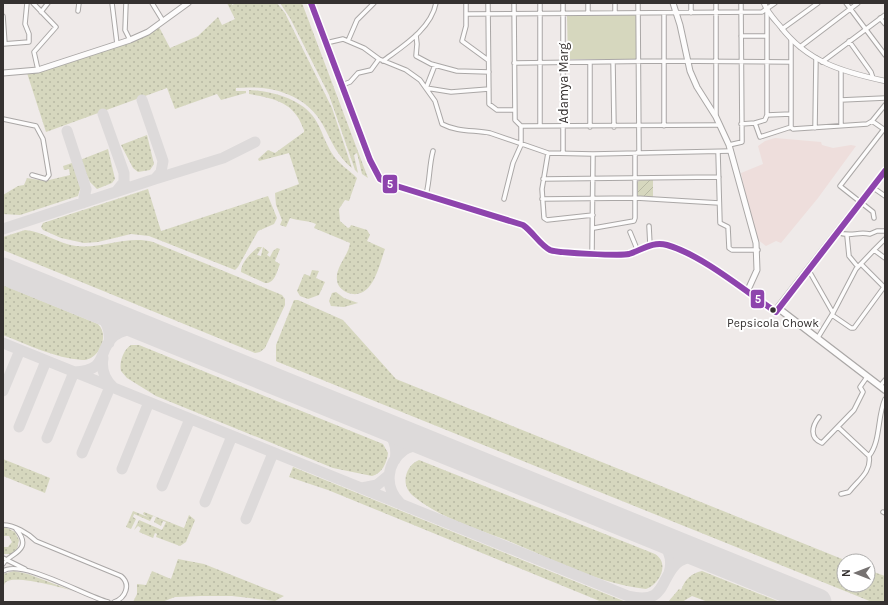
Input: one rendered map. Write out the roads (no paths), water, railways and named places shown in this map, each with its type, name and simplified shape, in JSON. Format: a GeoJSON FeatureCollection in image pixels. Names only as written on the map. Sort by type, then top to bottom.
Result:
{"type":"FeatureCollection","features":[{"type":"Feature","properties":{"kind":"main road"},"geometry":{"type":"LineString","coordinates":[[311,3],[380,179],[390,184],[523,225],[534,233],[549,250],[555,252],[628,254],[637,249],[650,245],[666,245],[691,256],[776,312],[885,171]]}},
{"type":"Feature","properties":{"kind":"main road"},"geometry":{"type":"LineString","coordinates":[[673,3],[687,61],[696,87],[716,117],[729,145],[758,250],[755,275],[747,292]]}},
{"type":"Feature","properties":{"kind":"main road"},"geometry":{"type":"LineString","coordinates":[[3,73],[38,70],[130,40],[148,32],[186,4]]}},
{"type":"Feature","properties":{"kind":"main road"},"geometry":{"type":"LineString","coordinates":[[778,308],[883,388]]}},
{"type":"Feature","properties":{"kind":"street"},"geometry":{"type":"LineString","coordinates":[[3,16],[4,44],[28,42],[29,34],[24,24],[26,3]]}},
{"type":"Feature","properties":{"kind":"street"},"geometry":{"type":"LineString","coordinates":[[33,3],[56,27],[34,52],[38,70]]}},
{"type":"Feature","properties":{"kind":"street"},"geometry":{"type":"LineString","coordinates":[[41,12],[48,3]]}},
{"type":"Feature","properties":{"kind":"street"},"geometry":{"type":"LineString","coordinates":[[78,11],[79,3]]}},
{"type":"Feature","properties":{"kind":"street"},"geometry":{"type":"LineString","coordinates":[[112,3],[117,44]]}},
{"type":"Feature","properties":{"kind":"street"},"geometry":{"type":"LineString","coordinates":[[126,3],[125,30],[130,40]]}},
{"type":"Feature","properties":{"kind":"street"},"geometry":{"type":"LineString","coordinates":[[152,3],[163,21]]}},
{"type":"Feature","properties":{"kind":"street"},"geometry":{"type":"LineString","coordinates":[[348,41],[357,20],[374,3]]}},
{"type":"Feature","properties":{"kind":"street"},"geometry":{"type":"LineString","coordinates":[[383,61],[416,35],[430,20],[436,3]]}},
{"type":"Feature","properties":{"kind":"street"},"geometry":{"type":"LineString","coordinates":[[466,3],[466,26],[462,41],[488,60]]}},
{"type":"Feature","properties":{"kind":"street"},"geometry":{"type":"LineString","coordinates":[[488,3],[489,104],[493,109],[515,110]]}},
{"type":"Feature","properties":{"kind":"street"},"geometry":{"type":"LineString","coordinates":[[514,3],[515,110],[517,123],[522,126],[614,127],[720,125]]}},
{"type":"Feature","properties":{"kind":"street"},"geometry":{"type":"LineString","coordinates":[[540,3],[540,126]]}},
{"type":"Feature","properties":{"kind":"street","name":"Adamya Marg"},"geometry":{"type":"LineString","coordinates":[[563,3],[563,153]]}},
{"type":"Feature","properties":{"kind":"street"},"geometry":{"type":"LineString","coordinates":[[588,3],[588,13]]}},
{"type":"Feature","properties":{"kind":"street"},"geometry":{"type":"LineString","coordinates":[[615,3],[615,12]]}},
{"type":"Feature","properties":{"kind":"street"},"geometry":{"type":"LineString","coordinates":[[594,228],[634,221],[636,198],[635,155],[637,154],[639,126],[638,3]]}},
{"type":"Feature","properties":{"kind":"street"},"geometry":{"type":"LineString","coordinates":[[691,3],[691,13]]}},
{"type":"Feature","properties":{"kind":"street"},"geometry":{"type":"LineString","coordinates":[[716,3],[716,117]]}},
{"type":"Feature","properties":{"kind":"street"},"geometry":{"type":"LineString","coordinates":[[729,145],[742,142],[741,3]]}},
{"type":"Feature","properties":{"kind":"street"},"geometry":{"type":"LineString","coordinates":[[764,3],[767,10],[791,40],[822,62],[840,70],[885,81]]}},
{"type":"Feature","properties":{"kind":"street"},"geometry":{"type":"LineString","coordinates":[[466,14],[540,12],[762,12],[767,10],[775,3]]}},
{"type":"Feature","properties":{"kind":"street"},"geometry":{"type":"LineString","coordinates":[[782,29],[818,3]]}},
{"type":"Feature","properties":{"kind":"street"},"geometry":{"type":"LineString","coordinates":[[846,3],[885,55]]}},
{"type":"Feature","properties":{"kind":"street"},"geometry":{"type":"LineString","coordinates":[[800,47],[858,3]]}},
{"type":"Feature","properties":{"kind":"street"},"geometry":{"type":"LineString","coordinates":[[741,124],[755,123],[765,120],[767,115],[767,10]]}},
{"type":"Feature","properties":{"kind":"street"},"geometry":{"type":"LineString","coordinates":[[664,12],[664,126]]}},
{"type":"Feature","properties":{"kind":"street"},"geometry":{"type":"LineString","coordinates":[[822,62],[885,15]]}},
{"type":"Feature","properties":{"kind":"street"},"geometry":{"type":"LineString","coordinates":[[880,18],[885,24]]}},
{"type":"Feature","properties":{"kind":"street"},"geometry":{"type":"LineString","coordinates":[[416,35],[416,56],[430,64],[463,72],[488,72]]}},
{"type":"Feature","properties":{"kind":"street"},"geometry":{"type":"LineString","coordinates":[[741,36],[766,36]]}},
{"type":"Feature","properties":{"kind":"street"},"geometry":{"type":"LineString","coordinates":[[326,43],[343,39],[364,48],[383,61],[406,70],[420,80],[426,88],[435,101],[442,124],[447,127],[472,132],[480,131],[490,133],[521,145],[548,153],[637,154],[731,152]]}},
{"type":"Feature","properties":{"kind":"street"},"geometry":{"type":"LineString","coordinates":[[791,40],[791,127]]}},
{"type":"Feature","properties":{"kind":"street"},"geometry":{"type":"LineString","coordinates":[[849,41],[871,72],[873,78]]}},
{"type":"Feature","properties":{"kind":"street"},"geometry":{"type":"LineString","coordinates":[[815,128],[816,58]]}},
{"type":"Feature","properties":{"kind":"street"},"geometry":{"type":"LineString","coordinates":[[342,85],[350,82],[358,73],[371,70],[379,59]]}},
{"type":"Feature","properties":{"kind":"street"},"geometry":{"type":"LineString","coordinates":[[514,63],[664,61],[791,62]]}},
{"type":"Feature","properties":{"kind":"street"},"geometry":{"type":"LineString","coordinates":[[613,62],[614,127]]}},
{"type":"Feature","properties":{"kind":"street"},"geometry":{"type":"LineString","coordinates":[[590,63],[590,127]]}},
{"type":"Feature","properties":{"kind":"street"},"geometry":{"type":"LineString","coordinates":[[426,88],[435,65]]}},
{"type":"Feature","properties":{"kind":"street"},"geometry":{"type":"LineString","coordinates":[[840,70],[841,125]]}},
{"type":"Feature","properties":{"kind":"street"},"geometry":{"type":"LineString","coordinates":[[426,88],[451,92],[489,89]]}},
{"type":"Feature","properties":{"kind":"street"},"geometry":{"type":"LineString","coordinates":[[841,100],[885,98]]}},
{"type":"Feature","properties":{"kind":"street"},"geometry":{"type":"LineString","coordinates":[[755,123],[760,137],[791,127],[793,129],[867,124],[872,121],[885,105]]}},
{"type":"Feature","properties":{"kind":"street"},"geometry":{"type":"LineString","coordinates":[[767,115],[791,114]]}},
{"type":"Feature","properties":{"kind":"street"},"geometry":{"type":"LineString","coordinates":[[3,119],[36,126],[43,139],[50,175],[46,179],[32,175]]}},
{"type":"Feature","properties":{"kind":"street"},"geometry":{"type":"LineString","coordinates":[[872,121],[885,129],[840,186],[873,212],[874,218]]}},
{"type":"Feature","properties":{"kind":"street"},"geometry":{"type":"LineString","coordinates":[[504,200],[513,163],[521,145],[522,126]]}},
{"type":"Feature","properties":{"kind":"street"},"geometry":{"type":"LineString","coordinates":[[426,195],[430,179],[429,169],[433,151]]}},
{"type":"Feature","properties":{"kind":"street"},"geometry":{"type":"LineString","coordinates":[[718,152],[718,203],[720,223],[728,227],[729,248],[732,250],[758,250]]}},
{"type":"Feature","properties":{"kind":"street"},"geometry":{"type":"LineString","coordinates":[[548,153],[543,179],[543,216],[547,220],[593,215]]}},
{"type":"Feature","properties":{"kind":"street"},"geometry":{"type":"LineString","coordinates":[[592,253],[594,228],[593,154]]}},
{"type":"Feature","properties":{"kind":"street"},"geometry":{"type":"LineString","coordinates":[[543,179],[718,177]]}},
{"type":"Feature","properties":{"kind":"street"},"geometry":{"type":"LineString","coordinates":[[872,187],[885,196]]}},
{"type":"Feature","properties":{"kind":"street"},"geometry":{"type":"LineString","coordinates":[[542,199],[636,198],[718,203]]}},
{"type":"Feature","properties":{"kind":"street"},"geometry":{"type":"LineString","coordinates":[[649,226],[650,245]]}},
{"type":"Feature","properties":{"kind":"street"},"geometry":{"type":"LineString","coordinates":[[837,232],[847,236],[862,232],[870,234],[877,231],[885,231]]}},
{"type":"Feature","properties":{"kind":"street"},"geometry":{"type":"LineString","coordinates":[[630,232],[637,249]]}},
{"type":"Feature","properties":{"kind":"street"},"geometry":{"type":"LineString","coordinates":[[808,269],[833,314],[851,328],[854,328],[884,288],[849,256],[847,236]]}},
{"type":"Feature","properties":{"kind":"street"},"geometry":{"type":"LineString","coordinates":[[817,339],[833,314],[860,265],[885,239]]}},
{"type":"Feature","properties":{"kind":"street"},"geometry":{"type":"LineString","coordinates":[[874,250],[885,258]]}},
{"type":"Feature","properties":{"kind":"street"},"geometry":{"type":"LineString","coordinates":[[819,417],[812,428],[816,439],[820,442],[838,427],[854,410],[861,399],[863,392],[860,387],[867,377]]}},
{"type":"Feature","properties":{"kind":"street"},"geometry":{"type":"LineString","coordinates":[[883,388],[885,380]]}},
{"type":"Feature","properties":{"kind":"street"},"geometry":{"type":"LineString","coordinates":[[869,456],[875,448],[876,433],[885,400]]}},
{"type":"Feature","properties":{"kind":"street"},"geometry":{"type":"LineString","coordinates":[[838,427],[869,456],[870,462],[864,476],[850,492],[841,494]]}},
{"type":"Feature","properties":{"kind":"street"},"geometry":{"type":"LineString","coordinates":[[3,526],[25,533],[36,541],[115,573],[124,579],[126,583],[126,592],[121,599],[114,602]]}},
{"type":"Feature","properties":{"kind":"street"},"geometry":{"type":"LineString","coordinates":[[4,558],[16,554],[20,548],[21,537],[15,529]]}},
{"type":"Feature","properties":{"kind":"street"},"geometry":{"type":"LineString","coordinates":[[3,564],[4,558]]}},
{"type":"Feature","properties":{"kind":"street"},"geometry":{"type":"LineString","coordinates":[[4,558],[31,572],[108,602]]}},
{"type":"Feature","properties":{"kind":"street"},"geometry":{"type":"LineString","coordinates":[[3,571],[12,568],[31,572]]}},
{"type":"Feature","properties":{"kind":"place","name":"Pepsicola Chowk"},"geometry":{"type":"Point","coordinates":[773,310]}}]}
